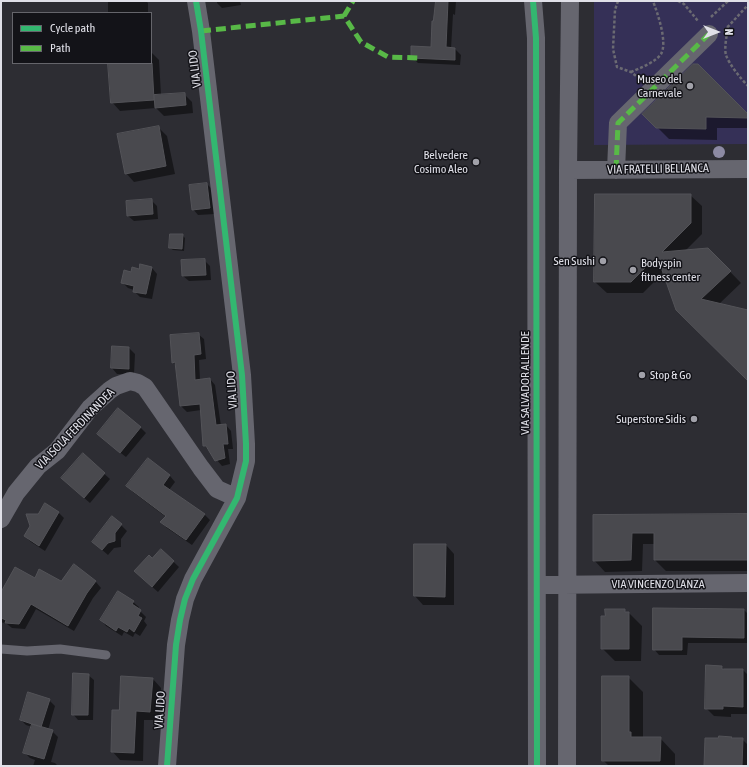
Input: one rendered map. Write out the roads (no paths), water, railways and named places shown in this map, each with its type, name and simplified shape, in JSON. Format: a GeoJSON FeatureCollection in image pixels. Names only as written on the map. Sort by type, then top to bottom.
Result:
{"type":"FeatureCollection","features":[{"type":"Feature","properties":{"kind":"street","name":"VIA LIDO"},"geometry":{"type":"LineString","coordinates":[[167,766],[176,645],[185,599],[193,579],[237,498],[246,462],[242,376],[201,31],[196,1]]}},
{"type":"Feature","properties":{"kind":"street","name":"VIA SALVADOR ALLENDE"},"geometry":{"type":"LineString","coordinates":[[533,1],[536,38],[537,766]]}},
{"type":"Feature","properties":{"kind":"street"},"geometry":{"type":"LineString","coordinates":[[567,766],[568,170],[570,1]]}},
{"type":"Feature","properties":{"kind":"street"},"geometry":{"type":"LineString","coordinates":[[616,170],[618,123],[706,27]]}},
{"type":"Feature","properties":{"kind":"street","name":"VIA FRATELLI BELLANCA"},"geometry":{"type":"LineString","coordinates":[[568,170],[748,169]]}},
{"type":"Feature","properties":{"kind":"street","name":"VIA ISOLA FERDINANDEA"},"geometry":{"type":"LineString","coordinates":[[1,520],[16,493],[38,466],[57,451],[90,408],[110,390],[130,381],[145,387],[217,489],[237,498]]}},
{"type":"Feature","properties":{"kind":"street","name":"VIA VINCENZO LANZA"},"geometry":{"type":"LineString","coordinates":[[537,585],[748,583]]}},
{"type":"Feature","properties":{"kind":"lane"},"geometry":{"type":"LineString","coordinates":[[1,649],[26,651],[60,649],[106,656]]}},
{"type":"Feature","properties":{"kind":"place","name":"Museo del Carnevale"},"geometry":{"type":"Point","coordinates":[690,86]}},
{"type":"Feature","properties":{"kind":"place","name":"Belvedere Cosimo Aleo"},"geometry":{"type":"Point","coordinates":[476,162]}},
{"type":"Feature","properties":{"kind":"place","name":"Sen Sushi"},"geometry":{"type":"Point","coordinates":[603,261]}},
{"type":"Feature","properties":{"kind":"place","name":"Bodyspin fitness center"},"geometry":{"type":"Point","coordinates":[633,270]}},
{"type":"Feature","properties":{"kind":"place","name":"Stop & Go"},"geometry":{"type":"Point","coordinates":[642,375]}},
{"type":"Feature","properties":{"kind":"place","name":"Superstore Sidis"},"geometry":{"type":"Point","coordinates":[694,419]}}]}
